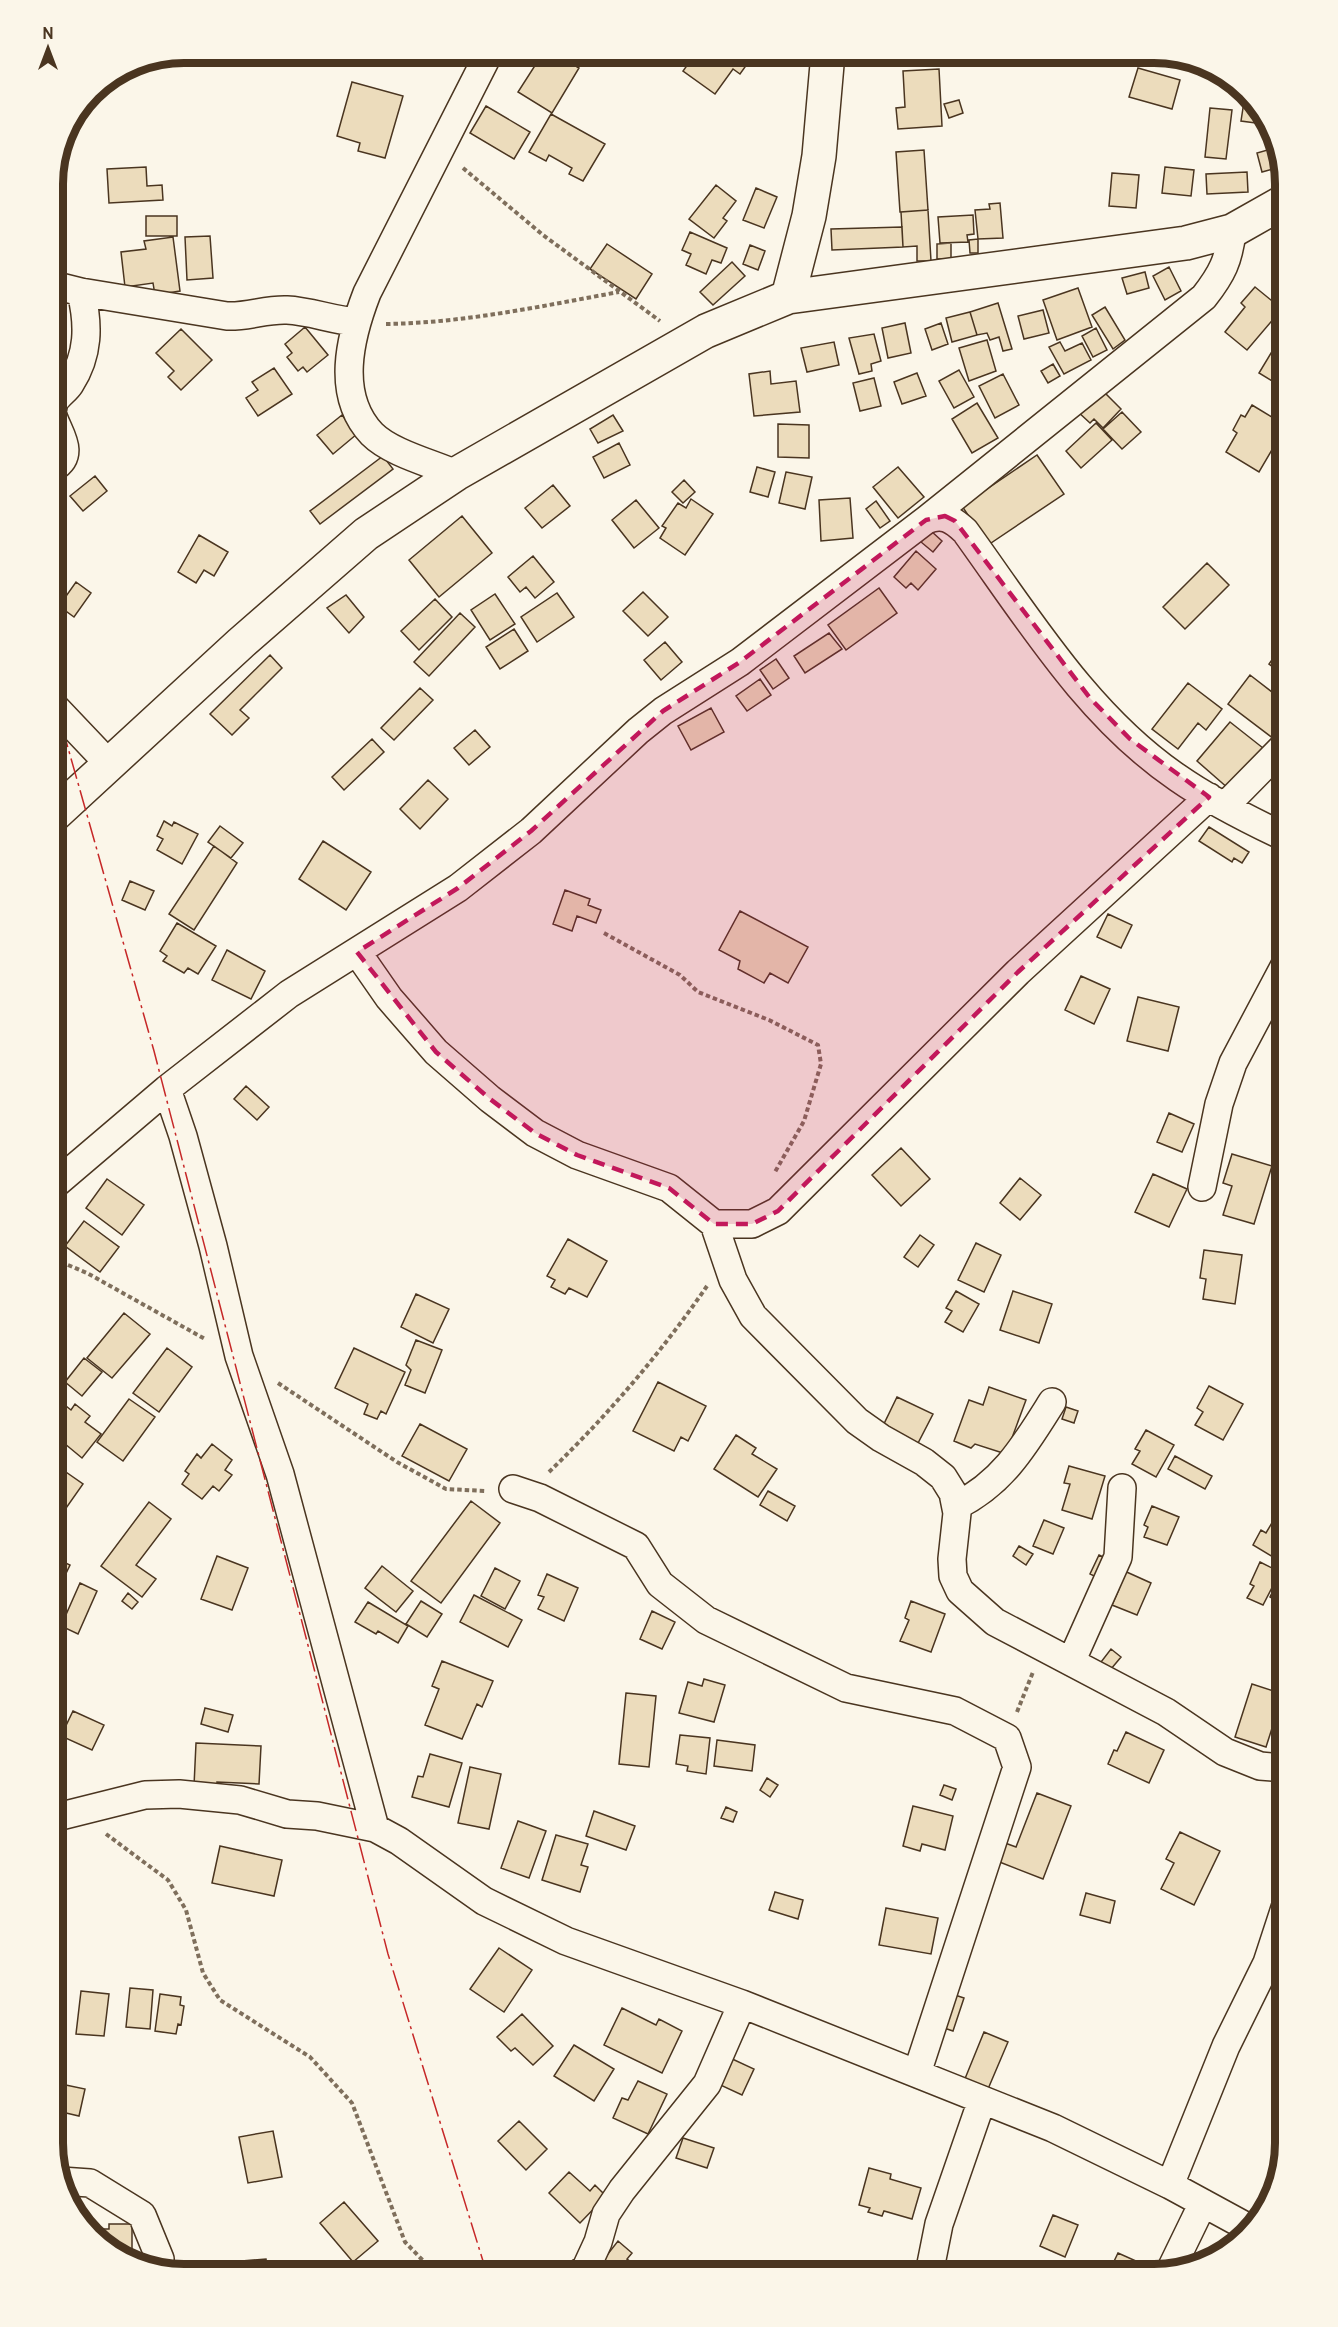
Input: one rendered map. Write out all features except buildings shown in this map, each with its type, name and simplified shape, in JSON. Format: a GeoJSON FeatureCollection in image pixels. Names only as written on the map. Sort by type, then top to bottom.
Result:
{"type":"FeatureCollection","features":[{"type":"Feature","properties":{"kind":"street"},"geometry":{"type":"LineString","coordinates":[[456,474],[393,448],[373,435],[361,419],[352,396],[349,370],[350,348],[356,322],[367,293],[484,63]]}},
{"type":"Feature","properties":{"kind":"street"},"geometry":{"type":"LineString","coordinates":[[788,297],[809,216],[819,156],[827,63]]}},
{"type":"Feature","properties":{"kind":"street"},"geometry":{"type":"LineString","coordinates":[[63,807],[241,643],[366,534],[456,474],[684,343],[750,311],[788,297],[1186,243],[1232,231],[1275,207]]}},
{"type":"Feature","properties":{"kind":"street"},"geometry":{"type":"LineString","coordinates":[[63,1177],[167,1089],[289,994],[425,911],[458,888],[531,831],[638,731],[663,711],[740,662],[926,520],[1204,297],[1219,278],[1229,255],[1232,231]]}},
{"type":"Feature","properties":{"kind":"street"},"geometry":{"type":"LineString","coordinates":[[63,288],[227,316],[241,317],[286,310],[356,322]]}},
{"type":"Feature","properties":{"kind":"street"},"geometry":{"type":"LineString","coordinates":[[63,392],[76,374],[87,336],[87,315],[81,292]]}},
{"type":"Feature","properties":{"kind":"street"},"geometry":{"type":"LineString","coordinates":[[63,435],[65,450],[63,455]]}},
{"type":"Feature","properties":{"kind":"street"},"geometry":{"type":"LineString","coordinates":[[926,520],[935,516],[945,516],[955,521],[965,531],[1058,658],[1090,698],[1130,739],[1177,777],[1217,802],[1275,831]]}},
{"type":"Feature","properties":{"kind":"street"},"geometry":{"type":"LineString","coordinates":[[63,716],[110,765]]}},
{"type":"Feature","properties":{"kind":"street"},"geometry":{"type":"LineString","coordinates":[[714,1224],[752,1224],[778,1211],[1018,972],[1275,754]]}},
{"type":"Feature","properties":{"kind":"street"},"geometry":{"type":"LineString","coordinates":[[357,952],[389,998],[436,1052],[490,1099],[535,1133],[577,1155],[669,1188],[714,1224],[742,1298],[753,1316],[857,1421],[881,1438],[924,1462],[943,1477],[953,1493],[956,1506],[952,1559],[953,1576],[960,1592],[995,1622],[1166,1712],[1225,1752],[1260,1766],[1275,1767]]}},
{"type":"Feature","properties":{"kind":"street"},"geometry":{"type":"LineString","coordinates":[[1202,1187],[1219,1104],[1233,1063],[1275,985]]}},
{"type":"Feature","properties":{"kind":"street"},"geometry":{"type":"LineString","coordinates":[[167,1089],[183,1136],[213,1246],[239,1356],[280,1474],[375,1828]]}},
{"type":"Feature","properties":{"kind":"street"},"geometry":{"type":"LineString","coordinates":[[956,1506],[990,1486],[1022,1450],[1052,1402]]}},
{"type":"Feature","properties":{"kind":"street"},"geometry":{"type":"LineString","coordinates":[[1071,1662],[1118,1557],[1122,1488]]}},
{"type":"Feature","properties":{"kind":"street"},"geometry":{"type":"LineString","coordinates":[[513,1489],[540,1498],[636,1546],[660,1584],[706,1620],[846,1688],[955,1711],[1007,1738],[1017,1767],[917,2073]]}},
{"type":"Feature","properties":{"kind":"street"},"geometry":{"type":"LineString","coordinates":[[64,1815],[145,1795],[179,1794],[240,1800],[287,1814],[317,1816],[375,1828],[399,1841],[484,1901],[556,1936],[594,1952],[742,2004],[1053,2128],[1170,2185],[1243,2225]]}},
{"type":"Feature","properties":{"kind":"street"},"geometry":{"type":"LineString","coordinates":[[1170,2185],[1227,2046],[1275,1970]]}},
{"type":"Feature","properties":{"kind":"street"},"geometry":{"type":"LineString","coordinates":[[588,2264],[598,2242],[606,2214],[622,2190],[706,2084],[742,2004]]}},
{"type":"Feature","properties":{"kind":"street"},"geometry":{"type":"LineString","coordinates":[[931,2264],[939,2224],[982,2100]]}},
{"type":"Feature","properties":{"kind":"street"},"geometry":{"type":"LineString","coordinates":[[69,2182],[90,2183],[142,2215],[159,2262]]}},
{"type":"Feature","properties":{"kind":"street"},"geometry":{"type":"LineString","coordinates":[[1174,2262],[1203,2203]]}},
{"type":"Feature","properties":{"kind":"path"},"geometry":{"type":"LineString","coordinates":[[439,148],[543,235],[654,315],[684,343]]}},
{"type":"Feature","properties":{"kind":"path"},"geometry":{"type":"LineString","coordinates":[[356,322],[386,324],[419,322],[528,309],[620,292]]}},
{"type":"Feature","properties":{"kind":"path"},"geometry":{"type":"LineString","coordinates":[[604,933],[680,975],[698,992],[769,1020],[818,1045],[821,1064],[804,1121],[771,1179]]}},
{"type":"Feature","properties":{"kind":"path"},"geometry":{"type":"LineString","coordinates":[[513,1489],[541,1480],[577,1445],[684,1320],[726,1258]]}},
{"type":"Feature","properties":{"kind":"path"},"geometry":{"type":"LineString","coordinates":[[1007,1738],[1042,1648]]}},
{"type":"Feature","properties":{"kind":"path"},"geometry":{"type":"LineString","coordinates":[[64,1815],[168,1880],[186,1910],[203,1973],[220,2000],[310,2057],[352,2103],[405,2242],[426,2264]]}},
{"type":"Feature","properties":{"kind":"highlighted area"},"geometry":{"type":"Polygon","coordinates":[[[945,516],[955,521],[1090,698],[1130,739],[1209,797],[1018,972],[778,1211],[752,1224],[714,1224],[669,1188],[577,1155],[535,1133],[490,1099],[436,1052],[357,952],[458,888],[531,831],[663,711],[740,662],[926,520],[945,516]]]}},
{"type":"Feature","properties":{"kind":"power"},"geometry":{"type":"LineString","coordinates":[[63,730],[154,1051],[388,1954],[484,2264]]}}]}
